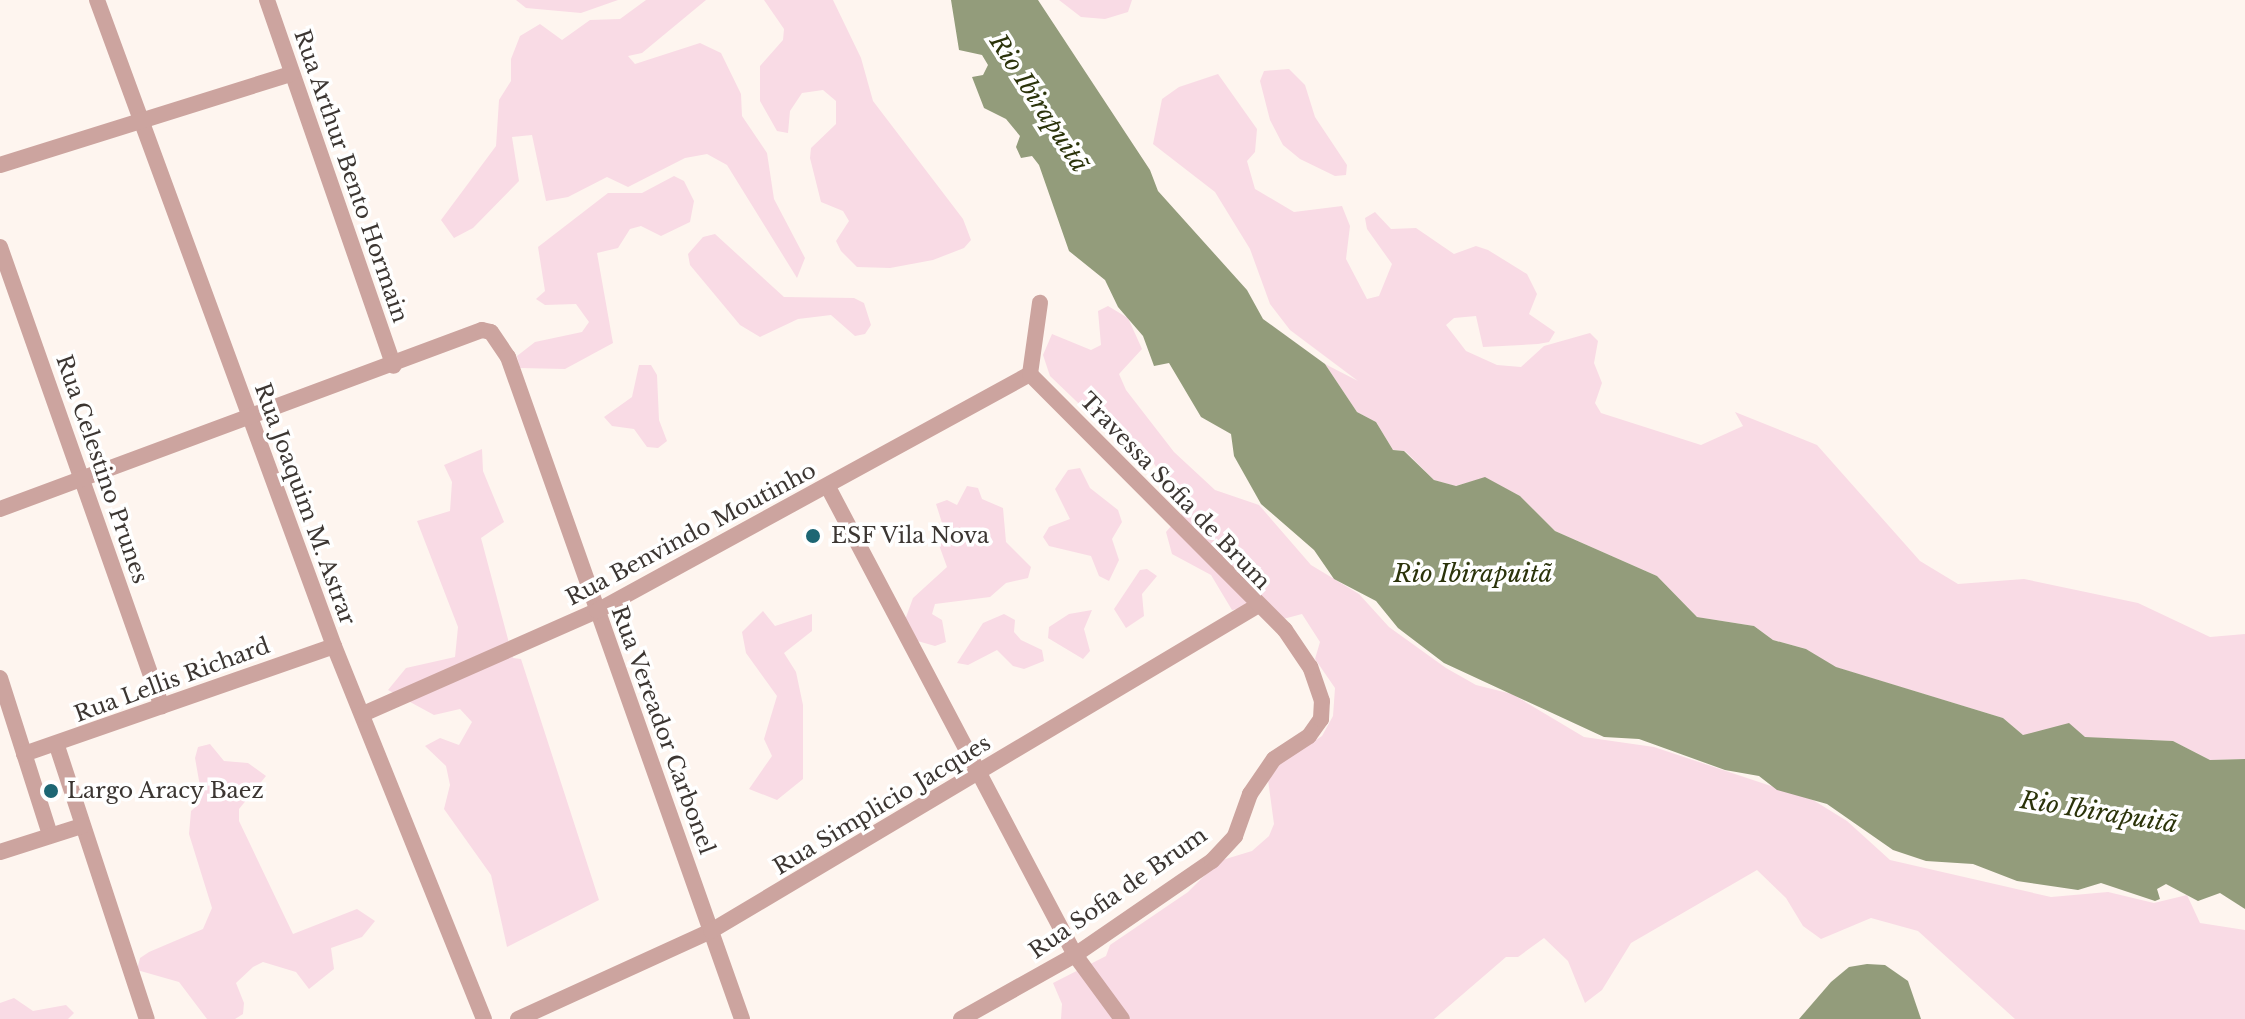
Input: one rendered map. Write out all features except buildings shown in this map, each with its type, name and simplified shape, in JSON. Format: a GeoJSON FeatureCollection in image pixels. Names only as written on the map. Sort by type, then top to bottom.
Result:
{"type":"FeatureCollection","features":[{"type":"Feature","properties":{"kind":"street","name":"Rua Joaquim M. Astrar"},"geometry":{"type":"LineString","coordinates":[[97,0],[137,120],[334,646],[484,1019]]}},
{"type":"Feature","properties":{"kind":"street","name":"Rua Arthur Bento Hormain"},"geometry":{"type":"LineString","coordinates":[[267,0],[394,366]]}},
{"type":"Feature","properties":{"kind":"street"},"geometry":{"type":"LineString","coordinates":[[0,165],[291,74]]}},
{"type":"Feature","properties":{"kind":"street","name":"Rua Celestino Prunes"},"geometry":{"type":"LineString","coordinates":[[0,247],[162,706]]}},
{"type":"Feature","properties":{"kind":"street"},"geometry":{"type":"LineString","coordinates":[[1030,374],[1040,303]]}},
{"type":"Feature","properties":{"kind":"street","name":"Rua Vereador Carbonel"},"geometry":{"type":"LineString","coordinates":[[394,366],[482,330],[500,339],[742,1019]]}},
{"type":"Feature","properties":{"kind":"street"},"geometry":{"type":"LineString","coordinates":[[0,509],[394,366]]}},
{"type":"Feature","properties":{"kind":"street","name":"Rua Benvindo Moutinho"},"geometry":{"type":"LineString","coordinates":[[363,714],[597,611],[1030,374]]}},
{"type":"Feature","properties":{"kind":"street","name":"Travessa Sofia de Brum"},"geometry":{"type":"LineString","coordinates":[[1030,374],[1294,641],[1322,701]]}},
{"type":"Feature","properties":{"kind":"street"},"geometry":{"type":"LineString","coordinates":[[828,487],[1075,955],[1122,1019]]}},
{"type":"Feature","properties":{"kind":"street","name":"Rua Simplicio Jacques"},"geometry":{"type":"LineString","coordinates":[[518,1019],[711,931],[1257,606]]}},
{"type":"Feature","properties":{"kind":"street","name":"Rua Lellis Richard"},"geometry":{"type":"LineString","coordinates":[[24,754],[57,746],[334,646]]}},
{"type":"Feature","properties":{"kind":"street"},"geometry":{"type":"LineString","coordinates":[[0,678],[50,835]]}},
{"type":"Feature","properties":{"kind":"street","name":"Rua Sofia de Brum"},"geometry":{"type":"LineString","coordinates":[[961,1019],[1075,955],[1212,861],[1235,836],[1250,794],[1274,759],[1309,736],[1321,719],[1322,701]]}},
{"type":"Feature","properties":{"kind":"street"},"geometry":{"type":"LineString","coordinates":[[57,746],[147,1019]]}},
{"type":"Feature","properties":{"kind":"street"},"geometry":{"type":"LineString","coordinates":[[0,852],[82,826]]}},
{"type":"Feature","properties":{"kind":"shaded area"},"geometry":{"type":"Polygon","coordinates":[[[516,0],[618,0],[581,13],[526,8],[516,0]]]}},
{"type":"Feature","properties":{"kind":"shaded area"},"geometry":{"type":"Polygon","coordinates":[[[646,0],[706,0],[642,53],[628,56],[635,64],[700,43],[721,53],[741,94],[742,116],[767,153],[774,199],[805,258],[797,278],[727,165],[707,154],[685,158],[628,187],[607,177],[568,197],[546,201],[532,135],[512,137],[519,181],[473,228],[454,238],[441,220],[496,146],[499,100],[511,81],[511,59],[520,36],[540,24],[562,40],[590,20],[620,19],[646,0]]]}},
{"type":"Feature","properties":{"kind":"shaded area"},"geometry":{"type":"Polygon","coordinates":[[[764,0],[833,0],[861,58],[873,101],[963,219],[971,240],[964,248],[933,260],[890,268],[857,267],[841,251],[836,241],[849,221],[843,211],[821,202],[810,158],[811,148],[836,124],[836,101],[823,90],[802,93],[790,111],[788,133],[777,131],[760,101],[760,66],[783,40],[784,29],[764,0]]]}},
{"type":"Feature","properties":{"kind":"shaded area"},"geometry":{"type":"Polygon","coordinates":[[[1059,0],[1132,0],[1128,12],[1105,19],[1081,17],[1059,0]]]}},
{"type":"Feature","properties":{"kind":"shaded area"},"geometry":{"type":"Polygon","coordinates":[[[1289,69],[1305,85],[1315,117],[1347,165],[1346,175],[1335,176],[1300,159],[1283,145],[1270,120],[1260,81],[1264,71],[1289,69]]]}},
{"type":"Feature","properties":{"kind":"shaded area"},"geometry":{"type":"Polygon","coordinates":[[[1218,74],[1257,129],[1255,152],[1247,161],[1255,189],[1294,212],[1342,206],[1350,226],[1346,259],[1367,299],[1379,296],[1392,264],[1367,229],[1365,218],[1375,212],[1391,229],[1416,228],[1454,254],[1476,246],[1488,250],[1527,274],[1537,294],[1529,314],[1555,332],[1549,342],[1483,347],[1476,316],[1454,318],[1446,325],[1466,351],[1497,365],[1521,367],[1544,346],[1590,333],[1598,341],[1594,363],[1602,383],[1595,403],[1601,413],[1701,445],[1743,426],[1735,412],[1817,445],[1920,561],[1958,584],[2024,579],[2138,603],[2210,637],[2245,634],[2245,759],[2210,760],[2173,741],[2023,735],[2003,718],[1835,667],[1806,649],[1773,640],[1754,626],[1697,617],[1657,576],[1555,531],[1520,496],[1485,478],[1455,486],[1434,480],[1405,451],[1393,450],[1376,422],[1357,412],[1325,364],[1358,381],[1290,330],[1270,304],[1250,249],[1215,192],[1153,144],[1162,99],[1179,87],[1218,74]]]}},
{"type":"Feature","properties":{"kind":"shaded area"},"geometry":{"type":"Polygon","coordinates":[[[674,176],[684,181],[694,201],[690,222],[661,236],[641,226],[630,229],[618,248],[597,253],[613,343],[565,369],[520,368],[517,356],[535,342],[582,332],[589,322],[576,304],[545,305],[536,299],[545,291],[538,247],[608,193],[642,193],[674,176]]]}},
{"type":"Feature","properties":{"kind":"shaded area"},"geometry":{"type":"Polygon","coordinates":[[[715,234],[784,297],[854,298],[864,303],[871,325],[865,334],[855,336],[831,315],[798,319],[760,337],[740,325],[690,265],[688,254],[703,237],[715,234]]]}},
{"type":"Feature","properties":{"kind":"shaded area"},"geometry":{"type":"Polygon","coordinates":[[[1108,306],[1128,318],[1142,349],[1119,374],[1126,390],[1174,452],[1215,490],[1259,505],[1311,565],[1359,594],[1389,627],[1446,668],[1476,685],[1512,694],[1584,737],[1654,747],[1813,800],[1847,821],[1890,860],[2051,897],[2108,892],[2154,903],[2187,895],[2200,923],[2245,930],[2245,1019],[2015,1019],[1918,931],[1871,918],[1821,939],[1803,926],[1786,898],[1757,870],[1631,943],[1602,990],[1585,1003],[1568,961],[1544,938],[1518,957],[1506,957],[1434,1019],[1061,1019],[1062,1004],[1053,983],[1106,956],[1110,945],[1188,892],[1219,861],[1252,851],[1269,836],[1274,824],[1268,780],[1282,762],[1322,736],[1333,716],[1335,688],[1315,659],[1320,642],[1302,614],[1268,623],[1254,606],[1232,610],[1211,575],[1172,554],[1166,532],[1184,511],[1141,443],[1099,423],[1050,376],[1043,355],[1052,334],[1091,350],[1101,345],[1098,311],[1108,306]]]}},
{"type":"Feature","properties":{"kind":"shaded area"},"geometry":{"type":"Polygon","coordinates":[[[639,365],[651,365],[657,375],[659,420],[667,441],[658,448],[647,447],[634,429],[612,426],[604,417],[632,397],[639,365]]]}},
{"type":"Feature","properties":{"kind":"shaded area"},"geometry":{"type":"Polygon","coordinates":[[[482,449],[483,471],[504,522],[481,538],[513,658],[521,659],[599,900],[507,947],[491,875],[444,809],[450,785],[446,766],[425,746],[440,738],[459,745],[472,722],[460,709],[434,715],[388,690],[406,668],[455,657],[458,627],[417,521],[450,511],[452,482],[444,465],[482,449]]]}},
{"type":"Feature","properties":{"kind":"shaded area"},"geometry":{"type":"Polygon","coordinates":[[[1080,468],[1090,488],[1118,510],[1122,522],[1112,539],[1119,560],[1109,581],[1099,576],[1091,556],[1049,546],[1043,537],[1049,527],[1070,519],[1055,489],[1068,470],[1080,468]]]}},
{"type":"Feature","properties":{"kind":"shaded area"},"geometry":{"type":"Polygon","coordinates":[[[967,486],[978,488],[982,499],[1003,508],[1006,542],[1031,567],[1028,578],[1006,583],[990,597],[935,604],[932,614],[942,620],[946,642],[935,646],[914,640],[905,620],[913,598],[947,567],[935,534],[943,526],[936,504],[947,500],[957,505],[967,486]]]}},
{"type":"Feature","properties":{"kind":"shaded area"},"geometry":{"type":"Polygon","coordinates":[[[1147,569],[1157,576],[1142,594],[1144,616],[1126,628],[1114,609],[1140,570],[1147,569]]]}},
{"type":"Feature","properties":{"kind":"shaded area"},"geometry":{"type":"Polygon","coordinates":[[[1092,610],[1084,629],[1090,651],[1083,659],[1048,638],[1049,627],[1069,614],[1092,610]]]}},
{"type":"Feature","properties":{"kind":"shaded area"},"geometry":{"type":"Polygon","coordinates":[[[763,611],[775,626],[812,614],[812,631],[784,653],[796,672],[803,705],[803,779],[777,800],[749,789],[772,756],[764,739],[777,696],[746,653],[742,632],[763,611]]]}},
{"type":"Feature","properties":{"kind":"shaded area"},"geometry":{"type":"Polygon","coordinates":[[[1004,614],[1015,620],[1014,632],[1021,640],[1042,650],[1044,661],[1024,669],[1013,666],[997,650],[968,665],[957,663],[983,623],[1004,614]]]}},
{"type":"Feature","properties":{"kind":"shaded area"},"geometry":{"type":"Polygon","coordinates":[[[210,744],[224,761],[248,763],[266,776],[239,809],[239,821],[293,934],[357,909],[375,921],[362,937],[331,948],[334,969],[309,989],[296,972],[263,962],[253,967],[236,983],[244,1003],[243,1014],[235,1019],[207,1019],[179,982],[137,970],[140,958],[149,952],[203,929],[212,908],[189,834],[191,811],[200,803],[201,792],[195,758],[198,747],[210,744]]]}},
{"type":"Feature","properties":{"kind":"shaded area"},"geometry":{"type":"Polygon","coordinates":[[[14,998],[33,1011],[66,1005],[74,1013],[68,1019],[0,1019],[0,1003],[14,998]]]}},
{"type":"Feature","properties":{"kind":"water","name":"Rio Ibirapuitã"},"geometry":{"type":"Polygon","coordinates":[[[951,0],[1038,0],[1150,170],[1158,191],[1247,290],[1263,319],[1325,364],[1357,412],[1376,422],[1393,450],[1404,451],[1434,480],[1456,486],[1485,477],[1520,496],[1555,531],[1657,576],[1697,617],[1754,626],[1773,640],[1806,649],[1836,667],[2003,718],[2023,735],[2069,723],[2085,737],[2173,741],[2210,760],[2245,759],[2245,909],[2220,893],[2198,901],[2166,884],[2157,889],[2160,899],[2155,901],[2101,883],[2078,890],[2017,881],[1973,864],[1926,861],[1893,850],[1827,804],[1777,790],[1759,776],[1725,770],[1639,739],[1604,737],[1444,663],[1398,628],[1376,601],[1334,579],[1314,550],[1261,504],[1234,456],[1231,434],[1201,417],[1169,363],[1154,366],[1143,336],[1118,307],[1105,280],[1069,251],[1039,165],[1032,156],[1021,158],[1016,147],[1020,136],[1006,119],[984,108],[972,77],[983,75],[988,65],[982,55],[959,50],[951,0]]]}},
{"type":"Feature","properties":{"kind":"water"},"geometry":{"type":"Polygon","coordinates":[[[1885,965],[1908,981],[1921,1019],[1799,1019],[1831,982],[1849,967],[1885,965]]]}},
{"type":"Feature","properties":{"kind":"place","name":"ESF Vila Nova"},"geometry":{"type":"Point","coordinates":[813,536]}},
{"type":"Feature","properties":{"kind":"place","name":"Largo Aracy Baez"},"geometry":{"type":"Point","coordinates":[51,791]}}]}
